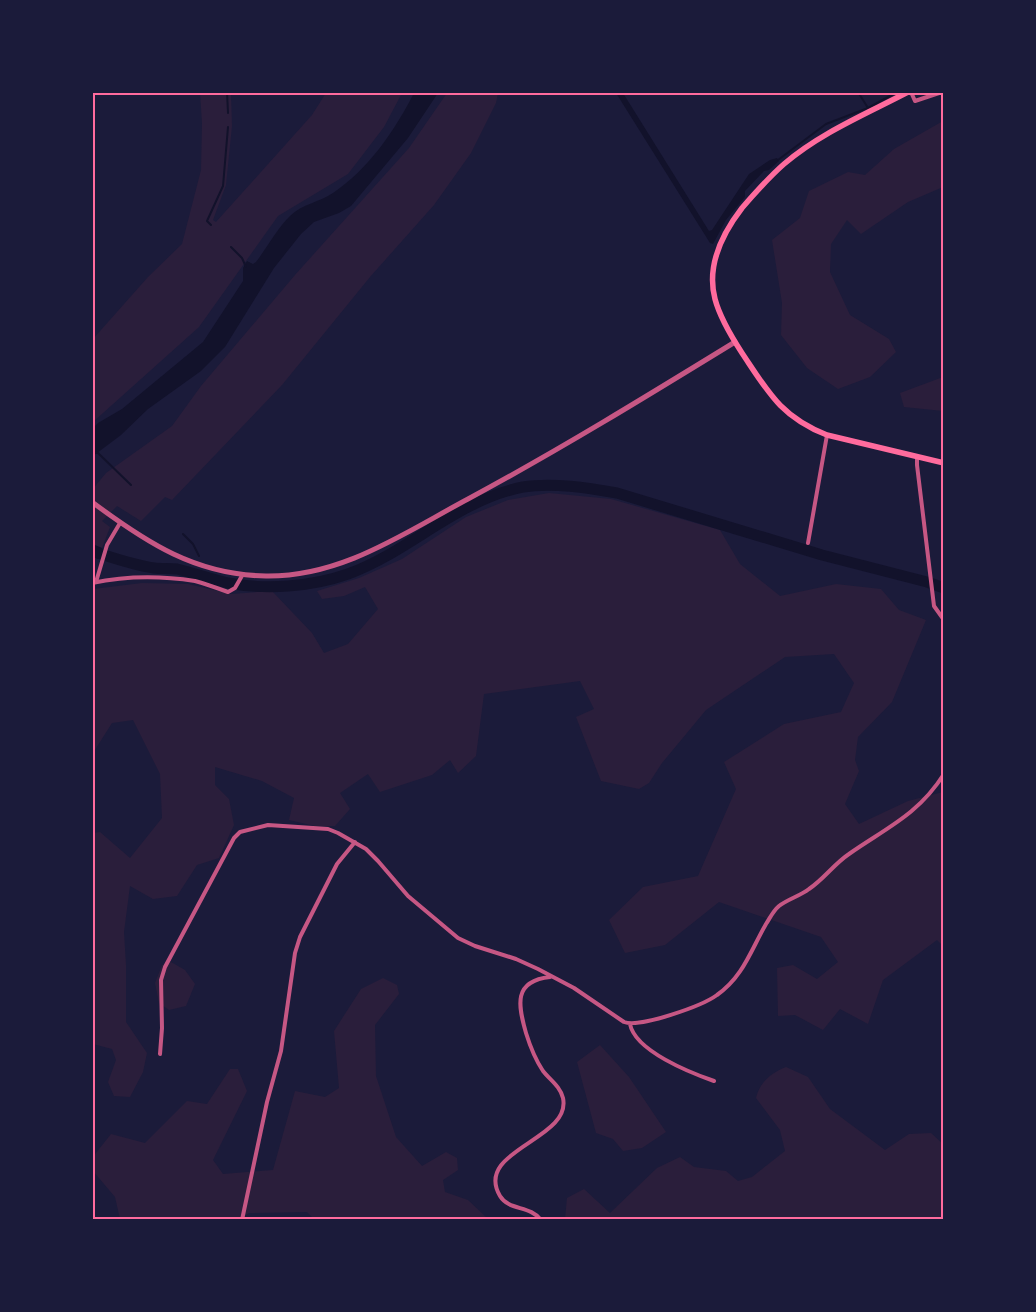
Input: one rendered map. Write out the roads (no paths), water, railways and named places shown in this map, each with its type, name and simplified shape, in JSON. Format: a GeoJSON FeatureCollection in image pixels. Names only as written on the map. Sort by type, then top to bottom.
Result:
{"type":"FeatureCollection","features":[{"type":"Feature","properties":{"kind":"main road"},"geometry":{"type":"LineString","coordinates":[[910,92],[841,127],[784,164],[760,187],[730,223],[716,253],[713,279],[715,298],[723,320],[735,342],[768,393],[794,419],[827,435],[944,463]]}},
{"type":"Feature","properties":{"kind":"street"},"geometry":{"type":"LineString","coordinates":[[910,92],[916,101],[942,92]]}},
{"type":"Feature","properties":{"kind":"street"},"geometry":{"type":"LineString","coordinates":[[92,502],[144,540],[172,554],[203,566],[242,577],[294,575],[334,566],[368,553],[564,445],[735,342]]}},
{"type":"Feature","properties":{"kind":"street"},"geometry":{"type":"LineString","coordinates":[[808,543],[827,435]]}},
{"type":"Feature","properties":{"kind":"street"},"geometry":{"type":"LineString","coordinates":[[917,458],[934,606],[944,620]]}},
{"type":"Feature","properties":{"kind":"street"},"geometry":{"type":"LineString","coordinates":[[120,523],[108,545],[94,583],[143,578],[172,578],[197,582],[228,592],[235,588],[242,577]]}},
{"type":"Feature","properties":{"kind":"street"},"geometry":{"type":"LineString","coordinates":[[160,1054],[162,1028],[161,980],[165,966],[234,838],[240,832],[258,826],[278,825],[320,830],[328,829],[355,842],[378,861],[408,896],[458,938],[475,946],[516,959],[574,988],[630,1024],[647,1022],[696,1006],[708,1001],[726,988],[739,974],[763,929],[778,906],[808,890],[848,854],[901,821],[934,790],[944,774]]}},
{"type":"Feature","properties":{"kind":"street"},"geometry":{"type":"LineString","coordinates":[[242,1220],[267,1102],[282,1051],[295,953],[300,937],[337,864],[355,842]]}},
{"type":"Feature","properties":{"kind":"street"},"geometry":{"type":"LineString","coordinates":[[541,1220],[533,1212],[504,1201],[496,1185],[495,1177],[498,1168],[506,1160],[550,1127],[558,1119],[562,1111],[563,1096],[537,1061],[530,1045],[520,1010],[520,996],[527,985],[539,978],[551,977]]}},
{"type":"Feature","properties":{"kind":"street"},"geometry":{"type":"LineString","coordinates":[[630,1024],[633,1035],[647,1048],[714,1082]]}},
{"type":"Feature","properties":{"kind":"waterway"},"geometry":{"type":"LineString","coordinates":[[227,92],[228,113]]}},
{"type":"Feature","properties":{"kind":"waterway"},"geometry":{"type":"LineString","coordinates":[[858,92],[868,108]]}},
{"type":"Feature","properties":{"kind":"waterway"},"geometry":{"type":"LineString","coordinates":[[778,160],[826,124],[868,108],[897,92]]}},
{"type":"Feature","properties":{"kind":"waterway"},"geometry":{"type":"LineString","coordinates":[[211,225],[207,221],[223,186],[228,127]]}},
{"type":"Feature","properties":{"kind":"waterway"},"geometry":{"type":"LineString","coordinates":[[231,247],[242,258],[246,267]]}},
{"type":"Feature","properties":{"kind":"waterway"},"geometry":{"type":"LineString","coordinates":[[92,452],[98,453],[131,485]]}},
{"type":"Feature","properties":{"kind":"waterway"},"geometry":{"type":"LineString","coordinates":[[92,551],[138,565],[177,569],[228,583],[273,587],[319,582],[348,574],[392,553],[476,503],[523,487],[558,485],[617,493],[822,555],[944,588]]}},
{"type":"Feature","properties":{"kind":"waterway"},"geometry":{"type":"LineString","coordinates":[[183,534],[193,544],[199,556]]}}]}
